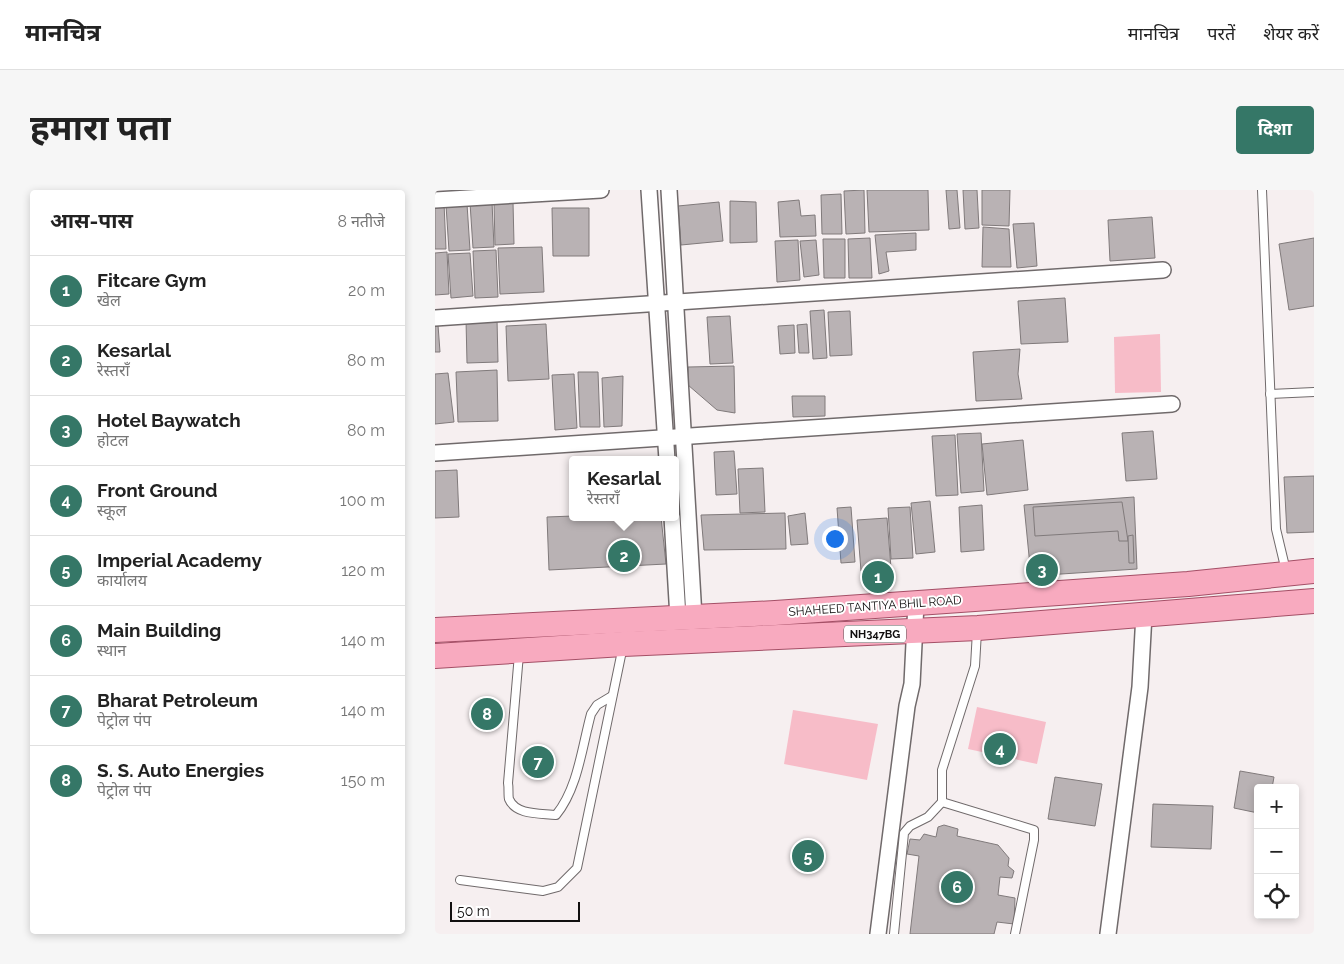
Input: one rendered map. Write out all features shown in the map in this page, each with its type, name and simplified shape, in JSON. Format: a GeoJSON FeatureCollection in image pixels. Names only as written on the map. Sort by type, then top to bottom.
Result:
{"type":"FeatureCollection","features":[{"type":"Feature","properties":{"kind":"main road","name":"SHAHEED TANTIYA BHIL ROAD"},"geometry":{"type":"LineString","coordinates":[[435,630],[648,620],[916,603],[1288,575],[1314,571]]}},
{"type":"Feature","properties":{"kind":"main road","name":"SHAHEED TANTIYA BHIL ROAD"},"geometry":{"type":"LineString","coordinates":[[435,656],[623,644],[916,632],[1314,601]]}},
{"type":"Feature","properties":{"kind":"main road"},"geometry":{"type":"LineString","coordinates":[[648,620],[649,643]]}},
{"type":"Feature","properties":{"kind":"street"},"geometry":{"type":"LineString","coordinates":[[435,200],[601,190]]}},
{"type":"Feature","properties":{"kind":"street"},"geometry":{"type":"LineString","coordinates":[[649,190],[667,456]]}},
{"type":"Feature","properties":{"kind":"street"},"geometry":{"type":"LineString","coordinates":[[669,190],[684,436],[686,617]]}},
{"type":"Feature","properties":{"kind":"street"},"geometry":{"type":"LineString","coordinates":[[435,318],[1163,270]]}},
{"type":"Feature","properties":{"kind":"street"},"geometry":{"type":"LineString","coordinates":[[435,453],[1172,404]]}},
{"type":"Feature","properties":{"kind":"street"},"geometry":{"type":"LineString","coordinates":[[673,521],[686,617]]}},
{"type":"Feature","properties":{"kind":"street"},"geometry":{"type":"LineString","coordinates":[[878,934],[907,706],[912,684],[916,603]]}},
{"type":"Feature","properties":{"kind":"street"},"geometry":{"type":"LineString","coordinates":[[1108,934],[1140,688],[1144,614]]}},
{"type":"Feature","properties":{"kind":"lane"},"geometry":{"type":"LineString","coordinates":[[1262,190],[1276,529],[1282,558],[1288,575]]}},
{"type":"Feature","properties":{"kind":"lane"},"geometry":{"type":"LineString","coordinates":[[1270,394],[1314,392]]}},
{"type":"Feature","properties":{"kind":"lane"},"geometry":{"type":"LineString","coordinates":[[894,934],[905,833],[910,826],[929,817],[943,802],[942,770],[975,666],[978,628]]}},
{"type":"Feature","properties":{"kind":"lane"},"geometry":{"type":"LineString","coordinates":[[460,880],[543,891],[558,888],[577,868],[623,644]]}},
{"type":"Feature","properties":{"kind":"lane"},"geometry":{"type":"LineString","coordinates":[[520,651],[508,784],[509,799],[516,808],[526,812],[556,814],[566,803],[591,714],[597,704],[612,696]]}},
{"type":"Feature","properties":{"kind":"lane"},"geometry":{"type":"LineString","coordinates":[[943,802],[1034,830],[1034,840],[1015,934]]}},
{"type":"Feature","properties":{"kind":"shaded area"},"geometry":{"type":"Polygon","coordinates":[[[1160,334],[1161,392],[1115,393],[1114,337],[1160,334]]]}},
{"type":"Feature","properties":{"kind":"shaded area"},"geometry":{"type":"Polygon","coordinates":[[[977,707],[1046,722],[1037,764],[968,749],[977,707]]]}},
{"type":"Feature","properties":{"kind":"shaded area"},"geometry":{"type":"Polygon","coordinates":[[[793,710],[878,724],[867,780],[784,764],[793,710]]]}},
{"type":"Feature","properties":{"kind":"building"},"geometry":{"type":"Polygon","coordinates":[[[864,190],[865,233],[846,234],[844,191],[864,190]]]}},
{"type":"Feature","properties":{"kind":"building"},"geometry":{"type":"Polygon","coordinates":[[[867,190],[928,190],[929,230],[869,232],[867,190]]]}},
{"type":"Feature","properties":{"kind":"building"},"geometry":{"type":"Polygon","coordinates":[[[946,190],[957,190],[960,228],[949,229],[946,190]]]}},
{"type":"Feature","properties":{"kind":"building"},"geometry":{"type":"Polygon","coordinates":[[[963,190],[977,190],[979,228],[965,229],[963,190]]]}},
{"type":"Feature","properties":{"kind":"building"},"geometry":{"type":"Polygon","coordinates":[[[982,190],[1010,190],[1009,226],[982,225],[982,190]]]}},
{"type":"Feature","properties":{"kind":"building"},"geometry":{"type":"Polygon","coordinates":[[[841,194],[842,234],[822,234],[821,195],[841,194]]]}},
{"type":"Feature","properties":{"kind":"building"},"geometry":{"type":"Polygon","coordinates":[[[799,200],[801,216],[815,215],[816,236],[780,237],[778,202],[799,200]]]}},
{"type":"Feature","properties":{"kind":"building"},"geometry":{"type":"Polygon","coordinates":[[[730,201],[756,202],[757,242],[730,243],[730,201]]]}},
{"type":"Feature","properties":{"kind":"building"},"geometry":{"type":"Polygon","coordinates":[[[492,202],[494,247],[473,248],[470,203],[492,202]]]}},
{"type":"Feature","properties":{"kind":"building"},"geometry":{"type":"Polygon","coordinates":[[[494,202],[513,202],[514,244],[495,245],[494,202]]]}},
{"type":"Feature","properties":{"kind":"building"},"geometry":{"type":"Polygon","coordinates":[[[719,202],[723,241],[681,245],[678,206],[719,202]]]}},
{"type":"Feature","properties":{"kind":"building"},"geometry":{"type":"Polygon","coordinates":[[[444,203],[446,249],[435,249],[435,204],[444,203]]]}},
{"type":"Feature","properties":{"kind":"building"},"geometry":{"type":"Polygon","coordinates":[[[467,204],[470,250],[449,251],[446,205],[467,204]]]}},
{"type":"Feature","properties":{"kind":"building"},"geometry":{"type":"Polygon","coordinates":[[[552,208],[589,208],[589,256],[553,256],[552,208]]]}},
{"type":"Feature","properties":{"kind":"building"},"geometry":{"type":"Polygon","coordinates":[[[1152,217],[1155,258],[1110,261],[1108,220],[1152,217]]]}},
{"type":"Feature","properties":{"kind":"building"},"geometry":{"type":"Polygon","coordinates":[[[1034,223],[1037,266],[1017,268],[1013,224],[1034,223]]]}},
{"type":"Feature","properties":{"kind":"building"},"geometry":{"type":"Polygon","coordinates":[[[983,227],[1009,229],[1011,267],[982,267],[983,227]]]}},
{"type":"Feature","properties":{"kind":"building"},"geometry":{"type":"Polygon","coordinates":[[[916,233],[916,250],[886,252],[889,271],[879,274],[875,235],[916,233]]]}},
{"type":"Feature","properties":{"kind":"building"},"geometry":{"type":"Polygon","coordinates":[[[870,238],[872,278],[849,278],[848,239],[870,238]]]}},
{"type":"Feature","properties":{"kind":"building"},"geometry":{"type":"Polygon","coordinates":[[[1314,238],[1314,306],[1289,310],[1279,244],[1314,238]]]}},
{"type":"Feature","properties":{"kind":"building"},"geometry":{"type":"Polygon","coordinates":[[[823,239],[845,239],[845,278],[824,278],[823,239]]]}},
{"type":"Feature","properties":{"kind":"building"},"geometry":{"type":"Polygon","coordinates":[[[798,240],[800,280],[777,282],[775,241],[798,240]]]}},
{"type":"Feature","properties":{"kind":"building"},"geometry":{"type":"Polygon","coordinates":[[[816,240],[819,275],[804,277],[800,241],[816,240]]]}},
{"type":"Feature","properties":{"kind":"building"},"geometry":{"type":"Polygon","coordinates":[[[542,247],[544,292],[500,294],[498,248],[542,247]]]}},
{"type":"Feature","properties":{"kind":"building"},"geometry":{"type":"Polygon","coordinates":[[[496,250],[498,297],[475,298],[473,251],[496,250]]]}},
{"type":"Feature","properties":{"kind":"building"},"geometry":{"type":"Polygon","coordinates":[[[447,252],[449,294],[435,295],[435,253],[447,252]]]}},
{"type":"Feature","properties":{"kind":"building"},"geometry":{"type":"Polygon","coordinates":[[[470,253],[473,296],[451,298],[448,254],[470,253]]]}},
{"type":"Feature","properties":{"kind":"building"},"geometry":{"type":"Polygon","coordinates":[[[1065,298],[1068,342],[1021,344],[1018,301],[1065,298]]]}},
{"type":"Feature","properties":{"kind":"building"},"geometry":{"type":"Polygon","coordinates":[[[824,310],[827,358],[813,359],[810,311],[824,310]]]}},
{"type":"Feature","properties":{"kind":"building"},"geometry":{"type":"Polygon","coordinates":[[[850,311],[852,355],[830,356],[828,312],[850,311]]]}},
{"type":"Feature","properties":{"kind":"building"},"geometry":{"type":"Polygon","coordinates":[[[730,316],[733,363],[710,364],[707,317],[730,316]]]}},
{"type":"Feature","properties":{"kind":"building"},"geometry":{"type":"Polygon","coordinates":[[[497,319],[498,362],[467,363],[466,320],[497,319]]]}},
{"type":"Feature","properties":{"kind":"building"},"geometry":{"type":"Polygon","coordinates":[[[546,324],[549,379],[508,381],[506,326],[546,324]]]}},
{"type":"Feature","properties":{"kind":"building"},"geometry":{"type":"Polygon","coordinates":[[[807,324],[809,353],[799,353],[797,325],[807,324]]]}},
{"type":"Feature","properties":{"kind":"building"},"geometry":{"type":"Polygon","coordinates":[[[435,325],[438,325],[440,352],[435,352],[435,325]]]}},
{"type":"Feature","properties":{"kind":"building"},"geometry":{"type":"Polygon","coordinates":[[[794,325],[795,353],[780,354],[778,326],[794,325]]]}},
{"type":"Feature","properties":{"kind":"building"},"geometry":{"type":"Polygon","coordinates":[[[1020,349],[1018,374],[1022,399],[976,401],[973,352],[1020,349]]]}},
{"type":"Feature","properties":{"kind":"building"},"geometry":{"type":"Polygon","coordinates":[[[734,366],[735,413],[717,410],[688,385],[688,367],[734,366]]]}},
{"type":"Feature","properties":{"kind":"building"},"geometry":{"type":"Polygon","coordinates":[[[497,370],[498,421],[458,422],[456,372],[497,370]]]}},
{"type":"Feature","properties":{"kind":"building"},"geometry":{"type":"Polygon","coordinates":[[[578,372],[598,372],[600,427],[580,427],[578,372]]]}},
{"type":"Feature","properties":{"kind":"building"},"geometry":{"type":"Polygon","coordinates":[[[448,373],[454,422],[435,424],[435,374],[448,373]]]}},
{"type":"Feature","properties":{"kind":"building"},"geometry":{"type":"Polygon","coordinates":[[[574,374],[577,428],[555,430],[552,375],[574,374]]]}},
{"type":"Feature","properties":{"kind":"building"},"geometry":{"type":"Polygon","coordinates":[[[623,376],[622,426],[604,427],[602,378],[623,376]]]}},
{"type":"Feature","properties":{"kind":"building"},"geometry":{"type":"Polygon","coordinates":[[[792,396],[825,396],[825,416],[793,417],[792,396]]]}},
{"type":"Feature","properties":{"kind":"building"},"geometry":{"type":"Polygon","coordinates":[[[1153,431],[1157,479],[1126,481],[1122,433],[1153,431]]]}},
{"type":"Feature","properties":{"kind":"building"},"geometry":{"type":"Polygon","coordinates":[[[981,433],[984,491],[961,493],[957,434],[981,433]]]}},
{"type":"Feature","properties":{"kind":"building"},"geometry":{"type":"Polygon","coordinates":[[[955,435],[958,495],[936,496],[932,436],[955,435]]]}},
{"type":"Feature","properties":{"kind":"building"},"geometry":{"type":"Polygon","coordinates":[[[1023,440],[1028,490],[987,495],[982,444],[1023,440]]]}},
{"type":"Feature","properties":{"kind":"building"},"geometry":{"type":"Polygon","coordinates":[[[734,451],[737,494],[716,495],[714,452],[734,451]]]}},
{"type":"Feature","properties":{"kind":"building"},"geometry":{"type":"Polygon","coordinates":[[[763,468],[765,512],[740,513],[738,469],[763,468]]]}},
{"type":"Feature","properties":{"kind":"building"},"geometry":{"type":"Polygon","coordinates":[[[457,470],[459,517],[435,518],[435,471],[457,470]]]}},
{"type":"Feature","properties":{"kind":"building"},"geometry":{"type":"Polygon","coordinates":[[[1314,476],[1314,532],[1287,533],[1284,477],[1314,476]]]}},
{"type":"Feature","properties":{"kind":"building"},"geometry":{"type":"Polygon","coordinates":[[[1134,497],[1137,569],[1031,576],[1024,505],[1134,497]]]}},
{"type":"Feature","properties":{"kind":"building"},"geometry":{"type":"Polygon","coordinates":[[[930,501],[935,552],[916,554],[911,503],[930,501]]]}},
{"type":"Feature","properties":{"kind":"building"},"geometry":{"type":"Polygon","coordinates":[[[1122,502],[1128,541],[1119,541],[1118,531],[1035,536],[1033,507],[1122,502]]]}},
{"type":"Feature","properties":{"kind":"building"},"geometry":{"type":"Polygon","coordinates":[[[982,505],[984,550],[961,552],[959,507],[982,505]]]}},
{"type":"Feature","properties":{"kind":"building"},"geometry":{"type":"Polygon","coordinates":[[[851,507],[855,562],[841,563],[837,508],[851,507]]]}},
{"type":"Feature","properties":{"kind":"building"},"geometry":{"type":"Polygon","coordinates":[[[910,507],[913,558],[891,559],[888,508],[910,507]]]}},
{"type":"Feature","properties":{"kind":"building"},"geometry":{"type":"Polygon","coordinates":[[[785,513],[786,549],[704,550],[701,515],[785,513]]]}},
{"type":"Feature","properties":{"kind":"building"},"geometry":{"type":"Polygon","coordinates":[[[805,513],[808,544],[791,545],[788,516],[805,513]]]}},
{"type":"Feature","properties":{"kind":"building"},"geometry":{"type":"Polygon","coordinates":[[[569,516],[569,521],[661,521],[666,564],[549,570],[547,517],[569,516]]]}},
{"type":"Feature","properties":{"kind":"building"},"geometry":{"type":"Polygon","coordinates":[[[887,518],[891,568],[861,571],[857,520],[887,518]]]}},
{"type":"Feature","properties":{"kind":"building"},"geometry":{"type":"Polygon","coordinates":[[[1133,535],[1134,563],[1129,563],[1128,536],[1133,535]]]}},
{"type":"Feature","properties":{"kind":"building"},"geometry":{"type":"Polygon","coordinates":[[[1240,771],[1274,777],[1273,784],[1254,784],[1254,812],[1234,808],[1240,771]]]}},
{"type":"Feature","properties":{"kind":"building"},"geometry":{"type":"Polygon","coordinates":[[[1055,777],[1102,784],[1095,826],[1048,819],[1055,777]]]}},
{"type":"Feature","properties":{"kind":"building"},"geometry":{"type":"Polygon","coordinates":[[[1153,804],[1213,806],[1211,849],[1151,847],[1153,804]]]}},
{"type":"Feature","properties":{"kind":"building"},"geometry":{"type":"Polygon","coordinates":[[[944,825],[958,829],[957,836],[998,845],[1009,858],[1008,866],[1014,871],[1012,878],[1000,877],[998,895],[1015,898],[1014,924],[997,922],[994,934],[910,934],[919,856],[907,854],[910,839],[920,840],[924,834],[936,837],[938,827],[944,825]]]}},
{"type":"Feature","properties":{"kind":"place","name":"Kesarlal"},"geometry":{"type":"Point","coordinates":[624,556]}},
{"type":"Feature","properties":{"kind":"place","name":"Hotel Baywatch"},"geometry":{"type":"Point","coordinates":[1042,570]}},
{"type":"Feature","properties":{"kind":"place","name":"Fitcare Gym"},"geometry":{"type":"Point","coordinates":[878,577]}},
{"type":"Feature","properties":{"kind":"place","name":"S. S. Auto Energies"},"geometry":{"type":"Point","coordinates":[487,714]}},
{"type":"Feature","properties":{"kind":"place","name":"Front Ground"},"geometry":{"type":"Point","coordinates":[1000,749]}},
{"type":"Feature","properties":{"kind":"place","name":"Bharat Petroleum"},"geometry":{"type":"Point","coordinates":[538,762]}},
{"type":"Feature","properties":{"kind":"place","name":"Imperial Academy"},"geometry":{"type":"Point","coordinates":[808,856]}},
{"type":"Feature","properties":{"kind":"place","name":"Main Building"},"geometry":{"type":"Point","coordinates":[957,887]}}]}
